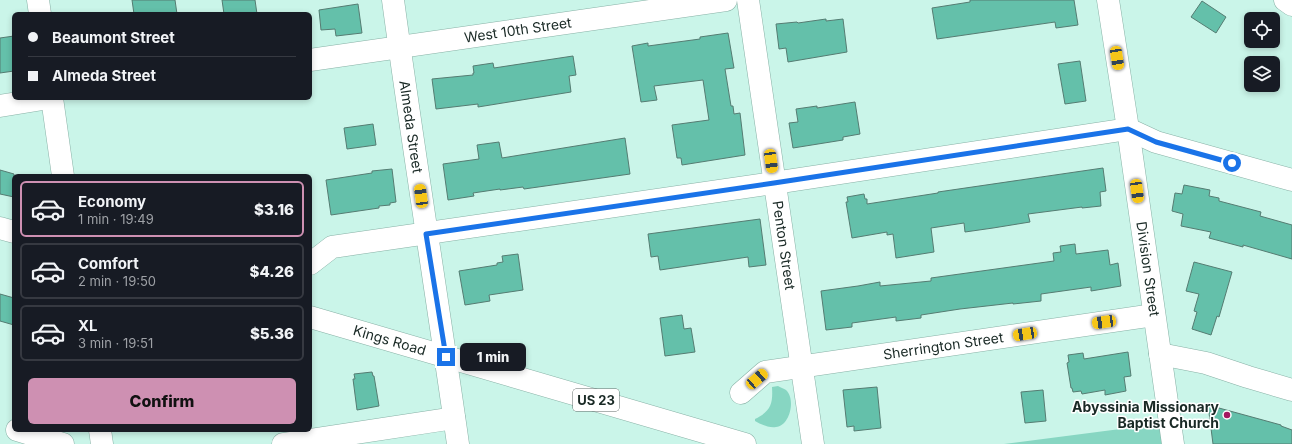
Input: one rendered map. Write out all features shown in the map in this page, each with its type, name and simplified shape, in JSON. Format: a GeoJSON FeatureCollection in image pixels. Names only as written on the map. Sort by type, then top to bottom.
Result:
{"type":"FeatureCollection","features":[{"type":"Feature","properties":{"kind":"street"},"geometry":{"type":"LineString","coordinates":[[38,0],[40,12]]}},
{"type":"Feature","properties":{"kind":"street","name":"Almeda Street"},"geometry":{"type":"LineString","coordinates":[[393,0],[426,234],[446,357],[458,444]]}},
{"type":"Feature","properties":{"kind":"street","name":"West 10th Street"},"geometry":{"type":"LineString","coordinates":[[312,60],[726,0]]}},
{"type":"Feature","properties":{"kind":"street","name":"Penton Street"},"geometry":{"type":"LineString","coordinates":[[748,0],[814,444]]}},
{"type":"Feature","properties":{"kind":"street","name":"Division Street"},"geometry":{"type":"LineString","coordinates":[[1108,0],[1173,444]]}},
{"type":"Feature","properties":{"kind":"street"},"geometry":{"type":"LineString","coordinates":[[1285,0],[1292,5]]}},
{"type":"Feature","properties":{"kind":"street"},"geometry":{"type":"LineString","coordinates":[[0,106],[38,100]]}},
{"type":"Feature","properties":{"kind":"street"},"geometry":{"type":"LineString","coordinates":[[51,100],[63,174]]}},
{"type":"Feature","properties":{"kind":"street"},"geometry":{"type":"LineString","coordinates":[[312,262],[332,247],[774,183],[1128,129],[1156,142],[1292,180]]}},
{"type":"Feature","properties":{"kind":"street"},"geometry":{"type":"LineString","coordinates":[[0,228],[12,231]]}},
{"type":"Feature","properties":{"kind":"street","name":"Sherrington Street"},"geometry":{"type":"LineString","coordinates":[[741,393],[765,372],[1154,315]]}},
{"type":"Feature","properties":{"kind":"street","name":"Kings Road"},"geometry":{"type":"LineString","coordinates":[[312,318],[745,444]]}},
{"type":"Feature","properties":{"kind":"street"},"geometry":{"type":"LineString","coordinates":[[1160,354],[1206,363],[1292,390]]}},
{"type":"Feature","properties":{"kind":"street"},"geometry":{"type":"LineString","coordinates":[[283,444],[454,418]]}},
{"type":"Feature","properties":{"kind":"street"},"geometry":{"type":"LineString","coordinates":[[0,425],[12,428]]}},
{"type":"Feature","properties":{"kind":"street"},"geometry":{"type":"LineString","coordinates":[[24,432],[63,444]]}},
{"type":"Feature","properties":{"kind":"street"},"geometry":{"type":"LineString","coordinates":[[100,432],[102,444]]}},
{"type":"Feature","properties":{"kind":"green space"},"geometry":{"type":"Polygon","coordinates":[[[778,386],[786,390],[791,399],[790,412],[785,422],[781,425],[773,427],[766,426],[755,421],[755,419],[768,410],[772,398],[772,387],[778,386]]]}},
{"type":"Feature","properties":{"kind":"green space"},"geometry":{"type":"Polygon","coordinates":[[[1159,424],[1163,444],[1004,444],[1159,424]]]}},
{"type":"Feature","properties":{"kind":"building"},"geometry":{"type":"Polygon","coordinates":[[[132,0],[175,0],[177,12],[134,12],[132,0]]]}},
{"type":"Feature","properties":{"kind":"building"},"geometry":{"type":"Polygon","coordinates":[[[222,0],[255,0],[257,12],[224,12],[222,0]]]}},
{"type":"Feature","properties":{"kind":"building"},"geometry":{"type":"Polygon","coordinates":[[[970,0],[1074,0],[1078,25],[1056,28],[1055,22],[937,39],[932,8],[970,2],[970,0]]]}},
{"type":"Feature","properties":{"kind":"building"},"geometry":{"type":"Polygon","coordinates":[[[1202,1],[1226,17],[1216,33],[1191,17],[1202,1]]]}},
{"type":"Feature","properties":{"kind":"building"},"geometry":{"type":"Polygon","coordinates":[[[358,4],[362,33],[336,36],[335,29],[321,30],[319,10],[358,4]]]}},
{"type":"Feature","properties":{"kind":"building"},"geometry":{"type":"Polygon","coordinates":[[[826,19],[826,21],[843,19],[847,52],[788,62],[786,48],[779,49],[776,24],[826,19]]]}},
{"type":"Feature","properties":{"kind":"building"},"geometry":{"type":"Polygon","coordinates":[[[728,33],[734,68],[725,69],[731,106],[733,106],[734,114],[740,113],[745,155],[682,165],[681,158],[677,158],[672,125],[709,120],[703,80],[654,86],[657,100],[641,102],[632,46],[648,43],[648,46],[700,39],[700,37],[728,33]]]}},
{"type":"Feature","properties":{"kind":"building"},"geometry":{"type":"Polygon","coordinates":[[[12,36],[12,71],[0,73],[0,38],[12,36]]]}},
{"type":"Feature","properties":{"kind":"building"},"geometry":{"type":"Polygon","coordinates":[[[573,56],[576,75],[569,76],[571,92],[478,107],[478,104],[436,109],[432,79],[473,75],[473,66],[493,63],[494,68],[573,56]]]}},
{"type":"Feature","properties":{"kind":"building"},"geometry":{"type":"Polygon","coordinates":[[[1080,61],[1086,101],[1065,104],[1058,64],[1080,61]]]}},
{"type":"Feature","properties":{"kind":"building"},"geometry":{"type":"Polygon","coordinates":[[[855,102],[860,134],[843,137],[843,140],[793,148],[789,123],[798,122],[796,109],[817,106],[817,108],[855,102]]]}},
{"type":"Feature","properties":{"kind":"building"},"geometry":{"type":"Polygon","coordinates":[[[373,124],[376,145],[347,149],[344,128],[373,124]]]}},
{"type":"Feature","properties":{"kind":"building"},"geometry":{"type":"Polygon","coordinates":[[[625,138],[630,174],[524,189],[523,187],[500,189],[473,193],[474,196],[448,200],[443,164],[479,159],[477,145],[499,142],[502,158],[625,138]]]}},
{"type":"Feature","properties":{"kind":"building"},"geometry":{"type":"Polygon","coordinates":[[[1103,168],[1106,191],[1100,192],[1101,206],[1028,214],[1030,222],[965,232],[964,223],[931,228],[934,252],[896,258],[893,234],[887,235],[887,232],[852,238],[846,202],[848,202],[847,197],[864,194],[865,199],[867,199],[867,204],[1103,168]]]}},
{"type":"Feature","properties":{"kind":"building"},"geometry":{"type":"Polygon","coordinates":[[[392,169],[396,202],[390,203],[390,205],[379,206],[379,208],[331,215],[326,180],[372,173],[372,171],[392,169]]]}},
{"type":"Feature","properties":{"kind":"building"},"geometry":{"type":"Polygon","coordinates":[[[0,170],[14,174],[12,174],[12,197],[0,194],[0,170]]]}},
{"type":"Feature","properties":{"kind":"building"},"geometry":{"type":"Polygon","coordinates":[[[1184,185],[1210,190],[1209,196],[1219,198],[1219,201],[1261,212],[1260,216],[1292,225],[1292,259],[1243,245],[1243,247],[1209,238],[1211,232],[1181,226],[1183,214],[1172,211],[1175,193],[1182,194],[1184,185]]]}},
{"type":"Feature","properties":{"kind":"building"},"geometry":{"type":"Polygon","coordinates":[[[760,219],[766,265],[749,267],[748,257],[660,270],[658,256],[651,257],[648,234],[760,219]]]}},
{"type":"Feature","properties":{"kind":"building"},"geometry":{"type":"Polygon","coordinates":[[[1075,244],[1076,254],[1108,250],[1110,265],[1118,263],[1121,286],[1091,291],[1091,287],[1041,294],[1041,301],[960,309],[921,315],[921,318],[896,321],[896,317],[852,323],[852,327],[826,330],[821,291],[880,282],[880,286],[931,281],[931,278],[1054,261],[1053,253],[1061,252],[1060,246],[1075,244]]]}},
{"type":"Feature","properties":{"kind":"building"},"geometry":{"type":"Polygon","coordinates":[[[518,254],[523,290],[489,295],[490,301],[465,305],[459,271],[497,265],[497,263],[503,262],[502,256],[518,254]]]}},
{"type":"Feature","properties":{"kind":"building"},"geometry":{"type":"Polygon","coordinates":[[[1194,262],[1232,272],[1219,317],[1217,316],[1211,335],[1192,329],[1197,312],[1194,311],[1199,294],[1186,291],[1194,262]]]}},
{"type":"Feature","properties":{"kind":"building"},"geometry":{"type":"Polygon","coordinates":[[[0,294],[12,297],[12,324],[0,321],[0,294]]]}},
{"type":"Feature","properties":{"kind":"building"},"geometry":{"type":"Polygon","coordinates":[[[682,315],[684,329],[691,328],[695,352],[665,356],[660,318],[682,315]]]}},
{"type":"Feature","properties":{"kind":"building"},"geometry":{"type":"Polygon","coordinates":[[[1128,352],[1131,376],[1124,377],[1126,391],[1105,395],[1105,390],[1082,394],[1081,391],[1073,392],[1067,363],[1069,362],[1068,355],[1083,353],[1084,359],[1128,352]]]}},
{"type":"Feature","properties":{"kind":"building"},"geometry":{"type":"Polygon","coordinates":[[[372,372],[379,406],[357,410],[353,379],[355,379],[354,374],[372,372]]]}},
{"type":"Feature","properties":{"kind":"building"},"geometry":{"type":"Polygon","coordinates":[[[877,387],[881,428],[854,431],[854,426],[847,427],[843,390],[877,387]]]}},
{"type":"Feature","properties":{"kind":"building"},"geometry":{"type":"Polygon","coordinates":[[[1043,390],[1046,421],[1025,423],[1021,392],[1043,390]]]}},
{"type":"Feature","properties":{"kind":"building","name":"Abyssinia Missionary Baptist Church"},"geometry":{"type":"Polygon","coordinates":[[[1208,405],[1281,425],[1292,430],[1292,444],[1213,444],[1208,405]]]}},
{"type":"Feature","properties":{"kind":"place","name":"Abyssinia Missionary Baptist Church"},"geometry":{"type":"Point","coordinates":[1227,415]}},
{"type":"Feature","properties":{"kind":"route"},"geometry":{"type":"LineString","coordinates":[[446,357],[426,234],[1128,129],[1156,142],[1232,163]]}}]}
